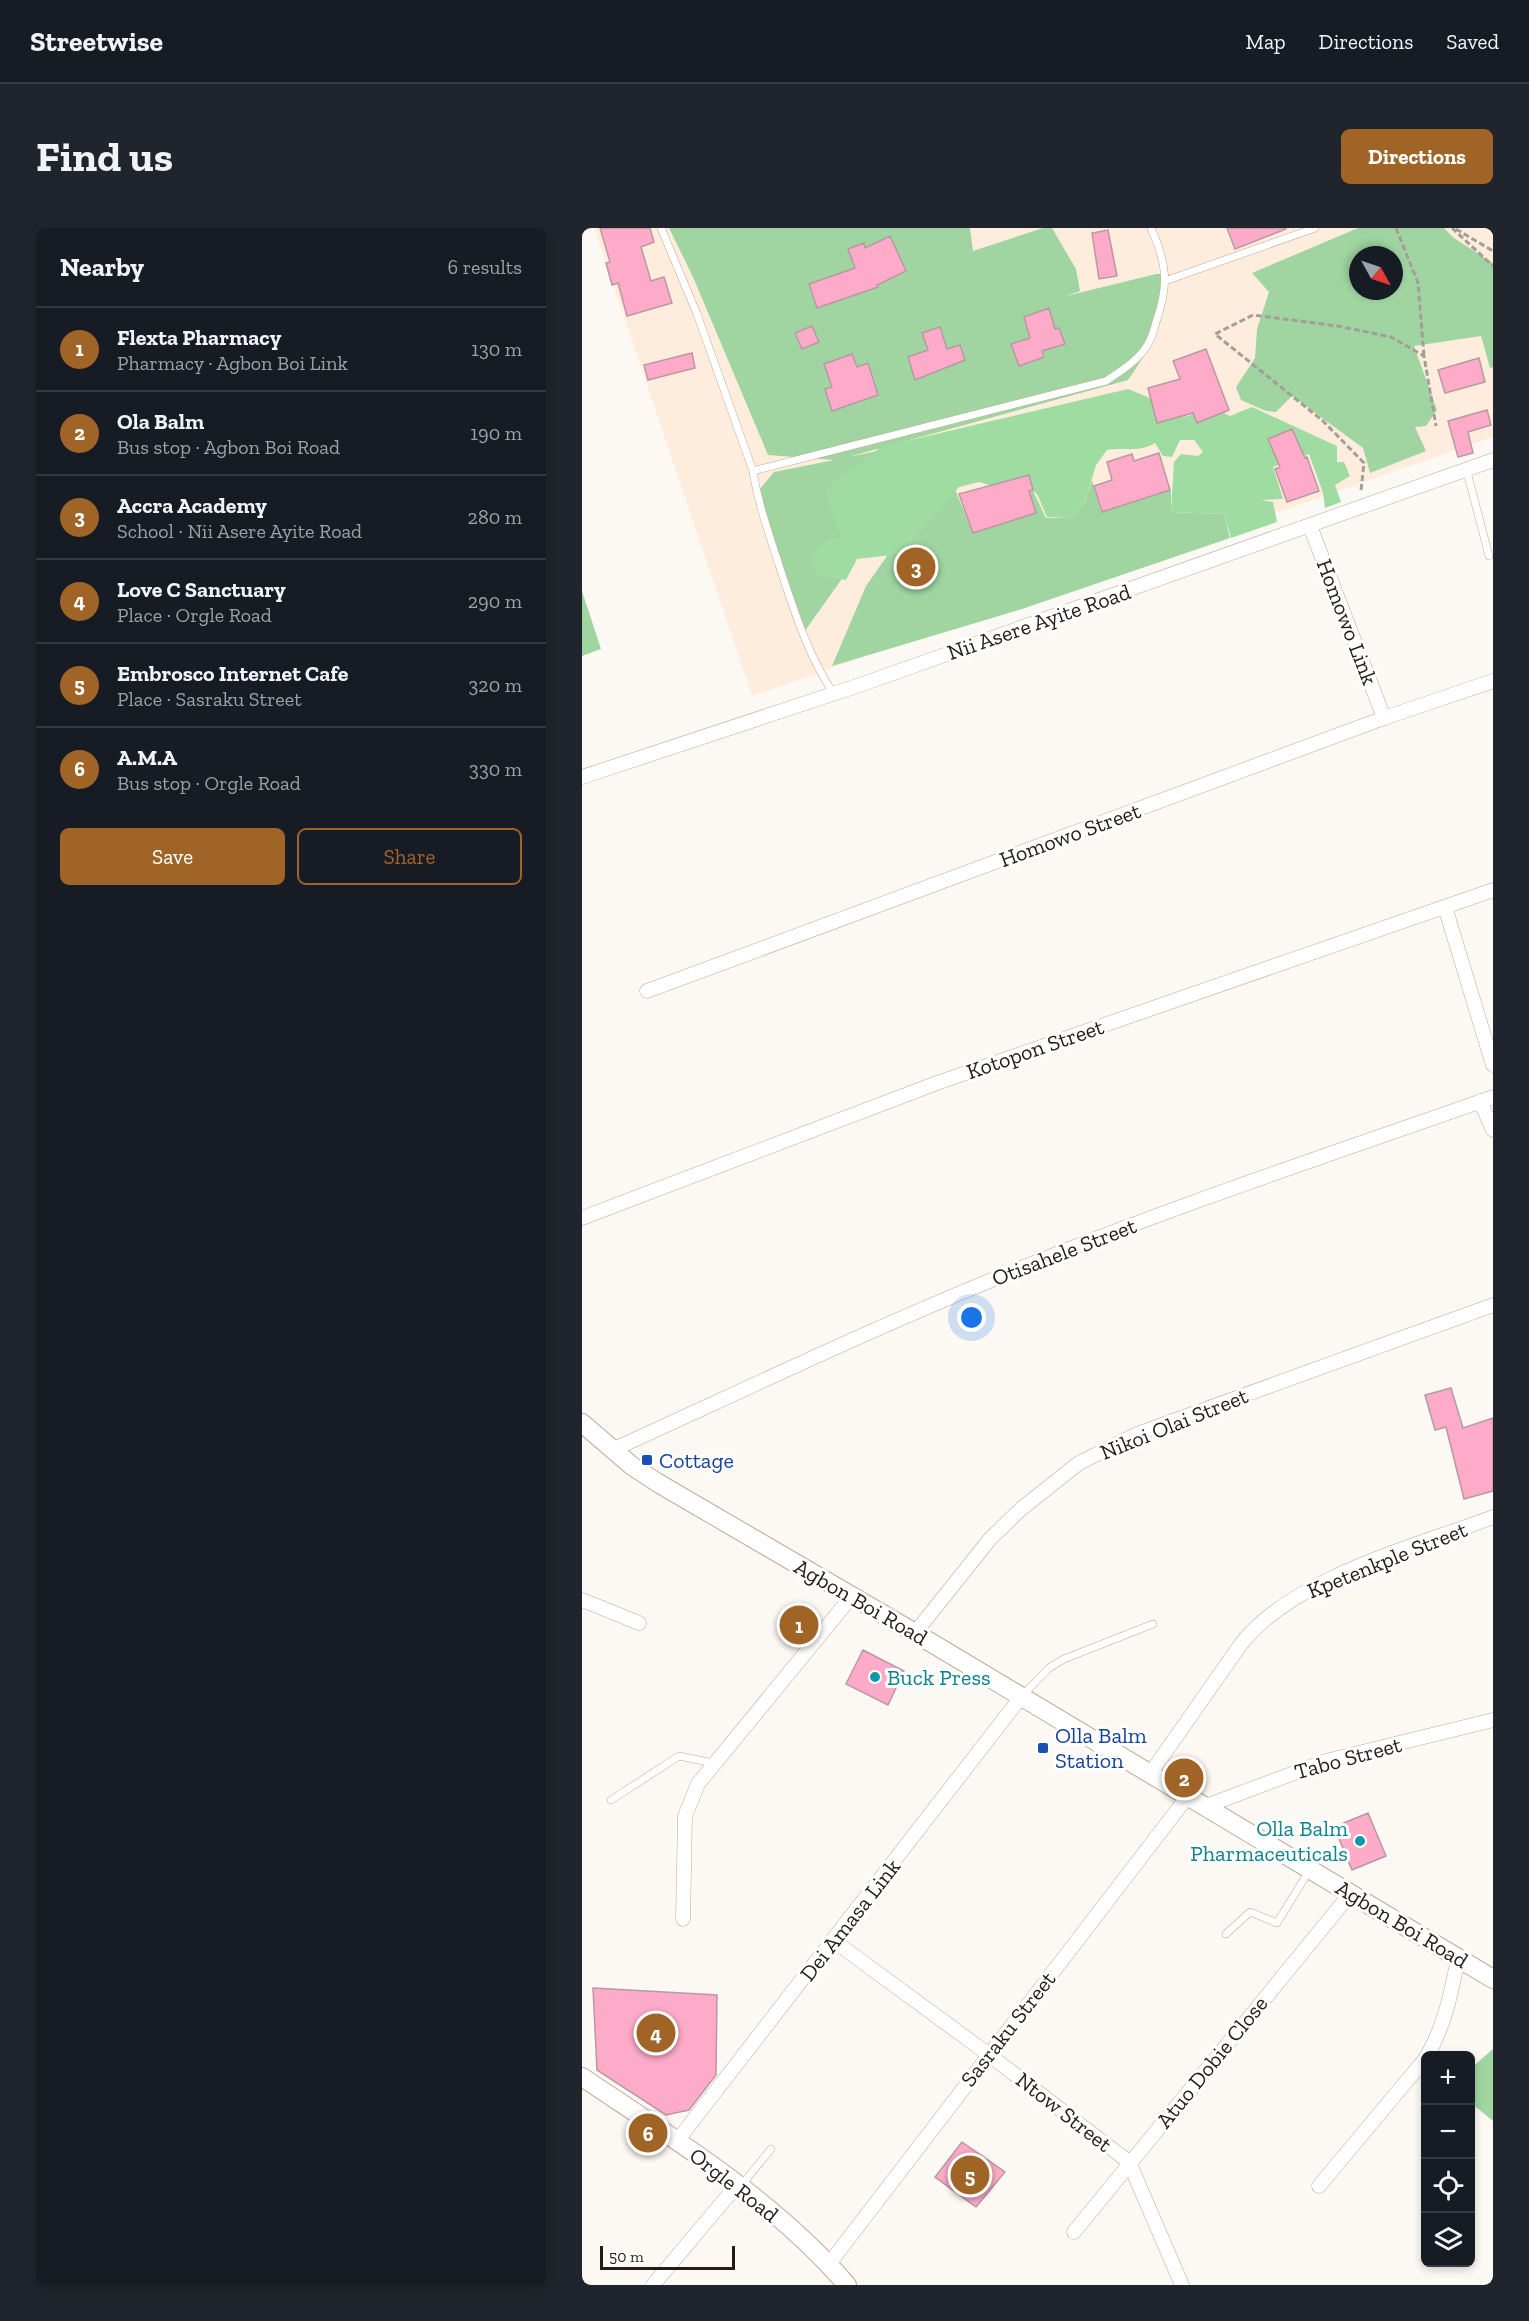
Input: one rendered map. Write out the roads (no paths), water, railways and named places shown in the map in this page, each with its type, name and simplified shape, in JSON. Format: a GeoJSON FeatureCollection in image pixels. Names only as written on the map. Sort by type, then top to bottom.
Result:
{"type":"FeatureCollection","features":[{"type":"Feature","properties":{"kind":"street","name":"Nii Asere Ayite Road"},"geometry":{"type":"LineString","coordinates":[[582,777],[833,693],[1493,460]]}},
{"type":"Feature","properties":{"kind":"street","name":"Homowo Link"},"geometry":{"type":"LineString","coordinates":[[1310,526],[1384,718]]}},
{"type":"Feature","properties":{"kind":"street","name":"Homowo Street"},"geometry":{"type":"LineString","coordinates":[[647,991],[1384,718],[1493,681]]}},
{"type":"Feature","properties":{"kind":"street","name":"Kotopon Street"},"geometry":{"type":"LineString","coordinates":[[582,1218],[937,1083],[1493,890]]}},
{"type":"Feature","properties":{"kind":"street"},"geometry":{"type":"LineString","coordinates":[[1445,907],[1493,1065]]}},
{"type":"Feature","properties":{"kind":"street"},"geometry":{"type":"LineString","coordinates":[[1487,1099],[1493,1130]]}},
{"type":"Feature","properties":{"kind":"street","name":"Otisahele Street"},"geometry":{"type":"LineString","coordinates":[[612,1450],[936,1303],[1012,1272],[1279,1170],[1487,1099]]}},
{"type":"Feature","properties":{"kind":"street","name":"Nikoi Olai Street"},"geometry":{"type":"LineString","coordinates":[[915,1633],[990,1539],[1021,1509],[1079,1463],[1137,1434],[1493,1305]]}},
{"type":"Feature","properties":{"kind":"street","name":"Agbon Boi Road"},"geometry":{"type":"LineString","coordinates":[[582,1423],[612,1450],[657,1483],[915,1633],[1458,1959],[1488,1970]]}},
{"type":"Feature","properties":{"kind":"street","name":"Kpetenkple Street"},"geometry":{"type":"LineString","coordinates":[[1150,1774],[1241,1644],[1256,1625],[1280,1606],[1352,1570],[1493,1517]]}},
{"type":"Feature","properties":{"kind":"street"},"geometry":{"type":"LineString","coordinates":[[683,1919],[685,1816],[698,1784],[852,1596]]}},
{"type":"Feature","properties":{"kind":"street"},"geometry":{"type":"LineString","coordinates":[[582,1600],[639,1623]]}},
{"type":"Feature","properties":{"kind":"street","name":"Dei Amasa Link"},"geometry":{"type":"LineString","coordinates":[[677,2141],[1021,1697]]}},
{"type":"Feature","properties":{"kind":"street","name":"Tabo Street"},"geometry":{"type":"LineString","coordinates":[[1206,1806],[1326,1761],[1493,1720]]}},
{"type":"Feature","properties":{"kind":"street","name":"Sasraku Street"},"geometry":{"type":"LineString","coordinates":[[829,2264],[1182,1792]]}},
{"type":"Feature","properties":{"kind":"street","name":"Atuo Dobie Close"},"geometry":{"type":"LineString","coordinates":[[1074,2232],[1351,1893]]}},
{"type":"Feature","properties":{"kind":"street","name":"Ntow Street"},"geometry":{"type":"LineString","coordinates":[[834,1941],[988,2054],[1129,2162],[1182,2285]]}},
{"type":"Feature","properties":{"kind":"street"},"geometry":{"type":"LineString","coordinates":[[1429,2051],[1448,2008],[1458,1959]]}},
{"type":"Feature","properties":{"kind":"street"},"geometry":{"type":"LineString","coordinates":[[1319,2186],[1421,2063]]}},
{"type":"Feature","properties":{"kind":"street","name":"Orgle Road"},"geometry":{"type":"LineString","coordinates":[[582,2077],[677,2141],[738,2186],[829,2264],[847,2285]]}},
{"type":"Feature","properties":{"kind":"street"},"geometry":{"type":"LineString","coordinates":[[653,2285],[738,2186]]}},
{"type":"Feature","properties":{"kind":"lane"},"geometry":{"type":"LineString","coordinates":[[661,228],[697,314],[753,471],[757,496],[805,642],[816,667],[833,693]]}},
{"type":"Feature","properties":{"kind":"lane"},"geometry":{"type":"LineString","coordinates":[[753,471],[1106,381],[1127,366],[1149,344],[1162,306],[1166,281],[1163,254],[1151,228]]}},
{"type":"Feature","properties":{"kind":"lane"},"geometry":{"type":"LineString","coordinates":[[1166,281],[1315,228]]}},
{"type":"Feature","properties":{"kind":"lane"},"geometry":{"type":"LineString","coordinates":[[1466,468],[1489,556]]}},
{"type":"Feature","properties":{"kind":"lane"},"geometry":{"type":"LineString","coordinates":[[1021,1697],[1049,1668],[1064,1659],[1152,1624]]}},
{"type":"Feature","properties":{"kind":"lane"},"geometry":{"type":"LineString","coordinates":[[611,1800],[680,1756],[713,1763]]}},
{"type":"Feature","properties":{"kind":"lane"},"geometry":{"type":"LineString","coordinates":[[1226,1934],[1250,1912],[1276,1923],[1282,1919],[1311,1869]]}},
{"type":"Feature","properties":{"kind":"lane"},"geometry":{"type":"LineString","coordinates":[[738,2186],[771,2149]]}},
{"type":"Feature","properties":{"kind":"place","name":"Accra Academy"},"geometry":{"type":"Point","coordinates":[916,567]}},
{"type":"Feature","properties":{"kind":"place","name":"Cottage"},"geometry":{"type":"Point","coordinates":[647,1460]}},
{"type":"Feature","properties":{"kind":"place","name":"Flexta Pharmacy"},"geometry":{"type":"Point","coordinates":[799,1625]}},
{"type":"Feature","properties":{"kind":"place","name":"Buck Press"},"geometry":{"type":"Point","coordinates":[875,1677]}},
{"type":"Feature","properties":{"kind":"place","name":"Olla Balm Station"},"geometry":{"type":"Point","coordinates":[1043,1748]}},
{"type":"Feature","properties":{"kind":"place","name":"Ola Balm"},"geometry":{"type":"Point","coordinates":[1184,1778]}},
{"type":"Feature","properties":{"kind":"place","name":"Olla Balm Pharmaceuticals"},"geometry":{"type":"Point","coordinates":[1360,1841]}},
{"type":"Feature","properties":{"kind":"place","name":"Love C Sanctuary"},"geometry":{"type":"Point","coordinates":[656,2033]}},
{"type":"Feature","properties":{"kind":"place","name":"A.M.A"},"geometry":{"type":"Point","coordinates":[648,2133]}},
{"type":"Feature","properties":{"kind":"place","name":"Embrosco Internet Cafe"},"geometry":{"type":"Point","coordinates":[970,2175]}}]}
